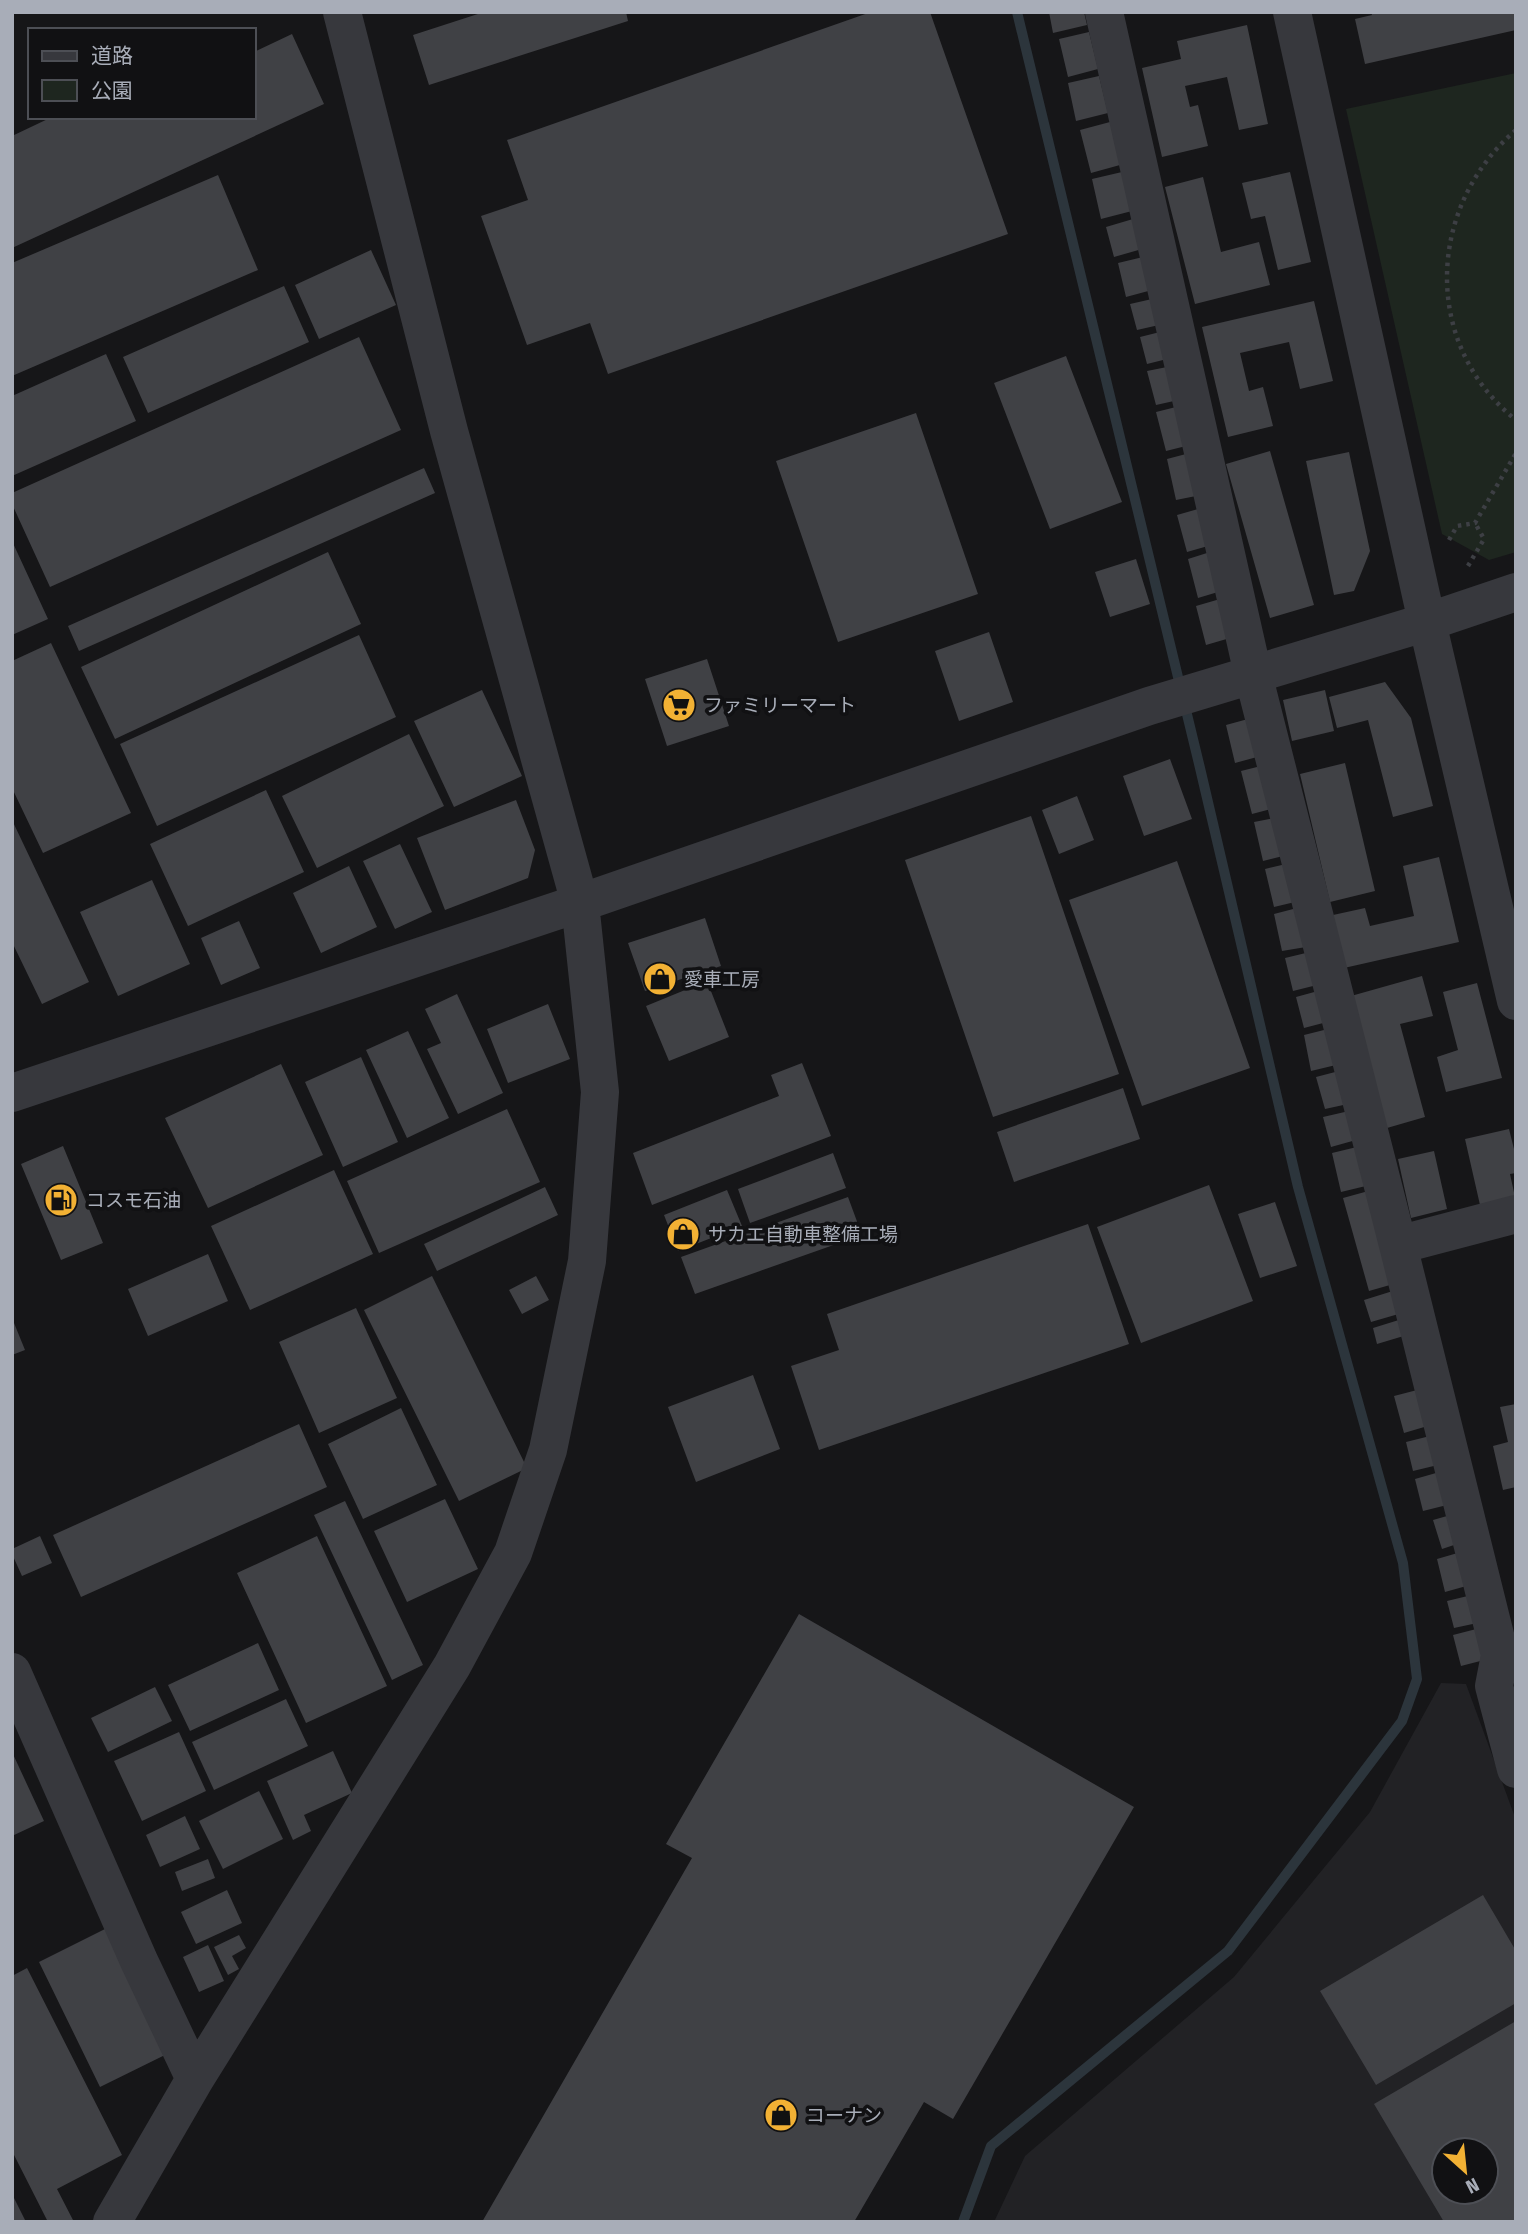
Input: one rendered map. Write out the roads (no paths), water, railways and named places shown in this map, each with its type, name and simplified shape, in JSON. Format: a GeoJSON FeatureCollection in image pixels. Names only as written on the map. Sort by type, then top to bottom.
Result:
{"type":"FeatureCollection","features":[{"type":"Feature","properties":{"kind":"street"},"geometry":{"type":"LineString","coordinates":[[112,2222],[195,2079],[452,1666],[513,1553],[548,1450],[587,1261],[600,1092],[580,903],[449,431],[342,12]]}},
{"type":"Feature","properties":{"kind":"street"},"geometry":{"type":"LineString","coordinates":[[1104,12],[1253,674],[1500,1655],[1494,1686],[1516,1769]]}},
{"type":"Feature","properties":{"kind":"street"},"geometry":{"type":"LineString","coordinates":[[1292,12],[1427,622],[1509,939],[1516,1001]]}},
{"type":"Feature","properties":{"kind":"street"},"geometry":{"type":"LineString","coordinates":[[12,1093],[580,903],[1210,687],[1427,622],[1516,592]]}},
{"type":"Feature","properties":{"kind":"street"},"geometry":{"type":"LineString","coordinates":[[1398,1245],[1516,1214]]}},
{"type":"Feature","properties":{"kind":"street"},"geometry":{"type":"LineString","coordinates":[[12,1672],[139,1961],[195,2079]]}},
{"type":"Feature","properties":{"kind":"waterway"},"geometry":{"type":"LineString","coordinates":[[963,2222],[991,2146],[1228,1951],[1402,1721],[1417,1679],[1403,1563],[1298,1187],[1200,768],[1017,12]]}},
{"type":"Feature","properties":{"kind":"place","name":"ファミリーマート"},"geometry":{"type":"Point","coordinates":[679,705]}},
{"type":"Feature","properties":{"kind":"place","name":"愛車工房"},"geometry":{"type":"Point","coordinates":[660,979]}},
{"type":"Feature","properties":{"kind":"place","name":"コスモ石油"},"geometry":{"type":"Point","coordinates":[61,1200]}},
{"type":"Feature","properties":{"kind":"place","name":"サカエ自動車整備工場"},"geometry":{"type":"Point","coordinates":[683,1234]}},
{"type":"Feature","properties":{"kind":"place","name":"コーナン"},"geometry":{"type":"Point","coordinates":[781,2115]}}]}
